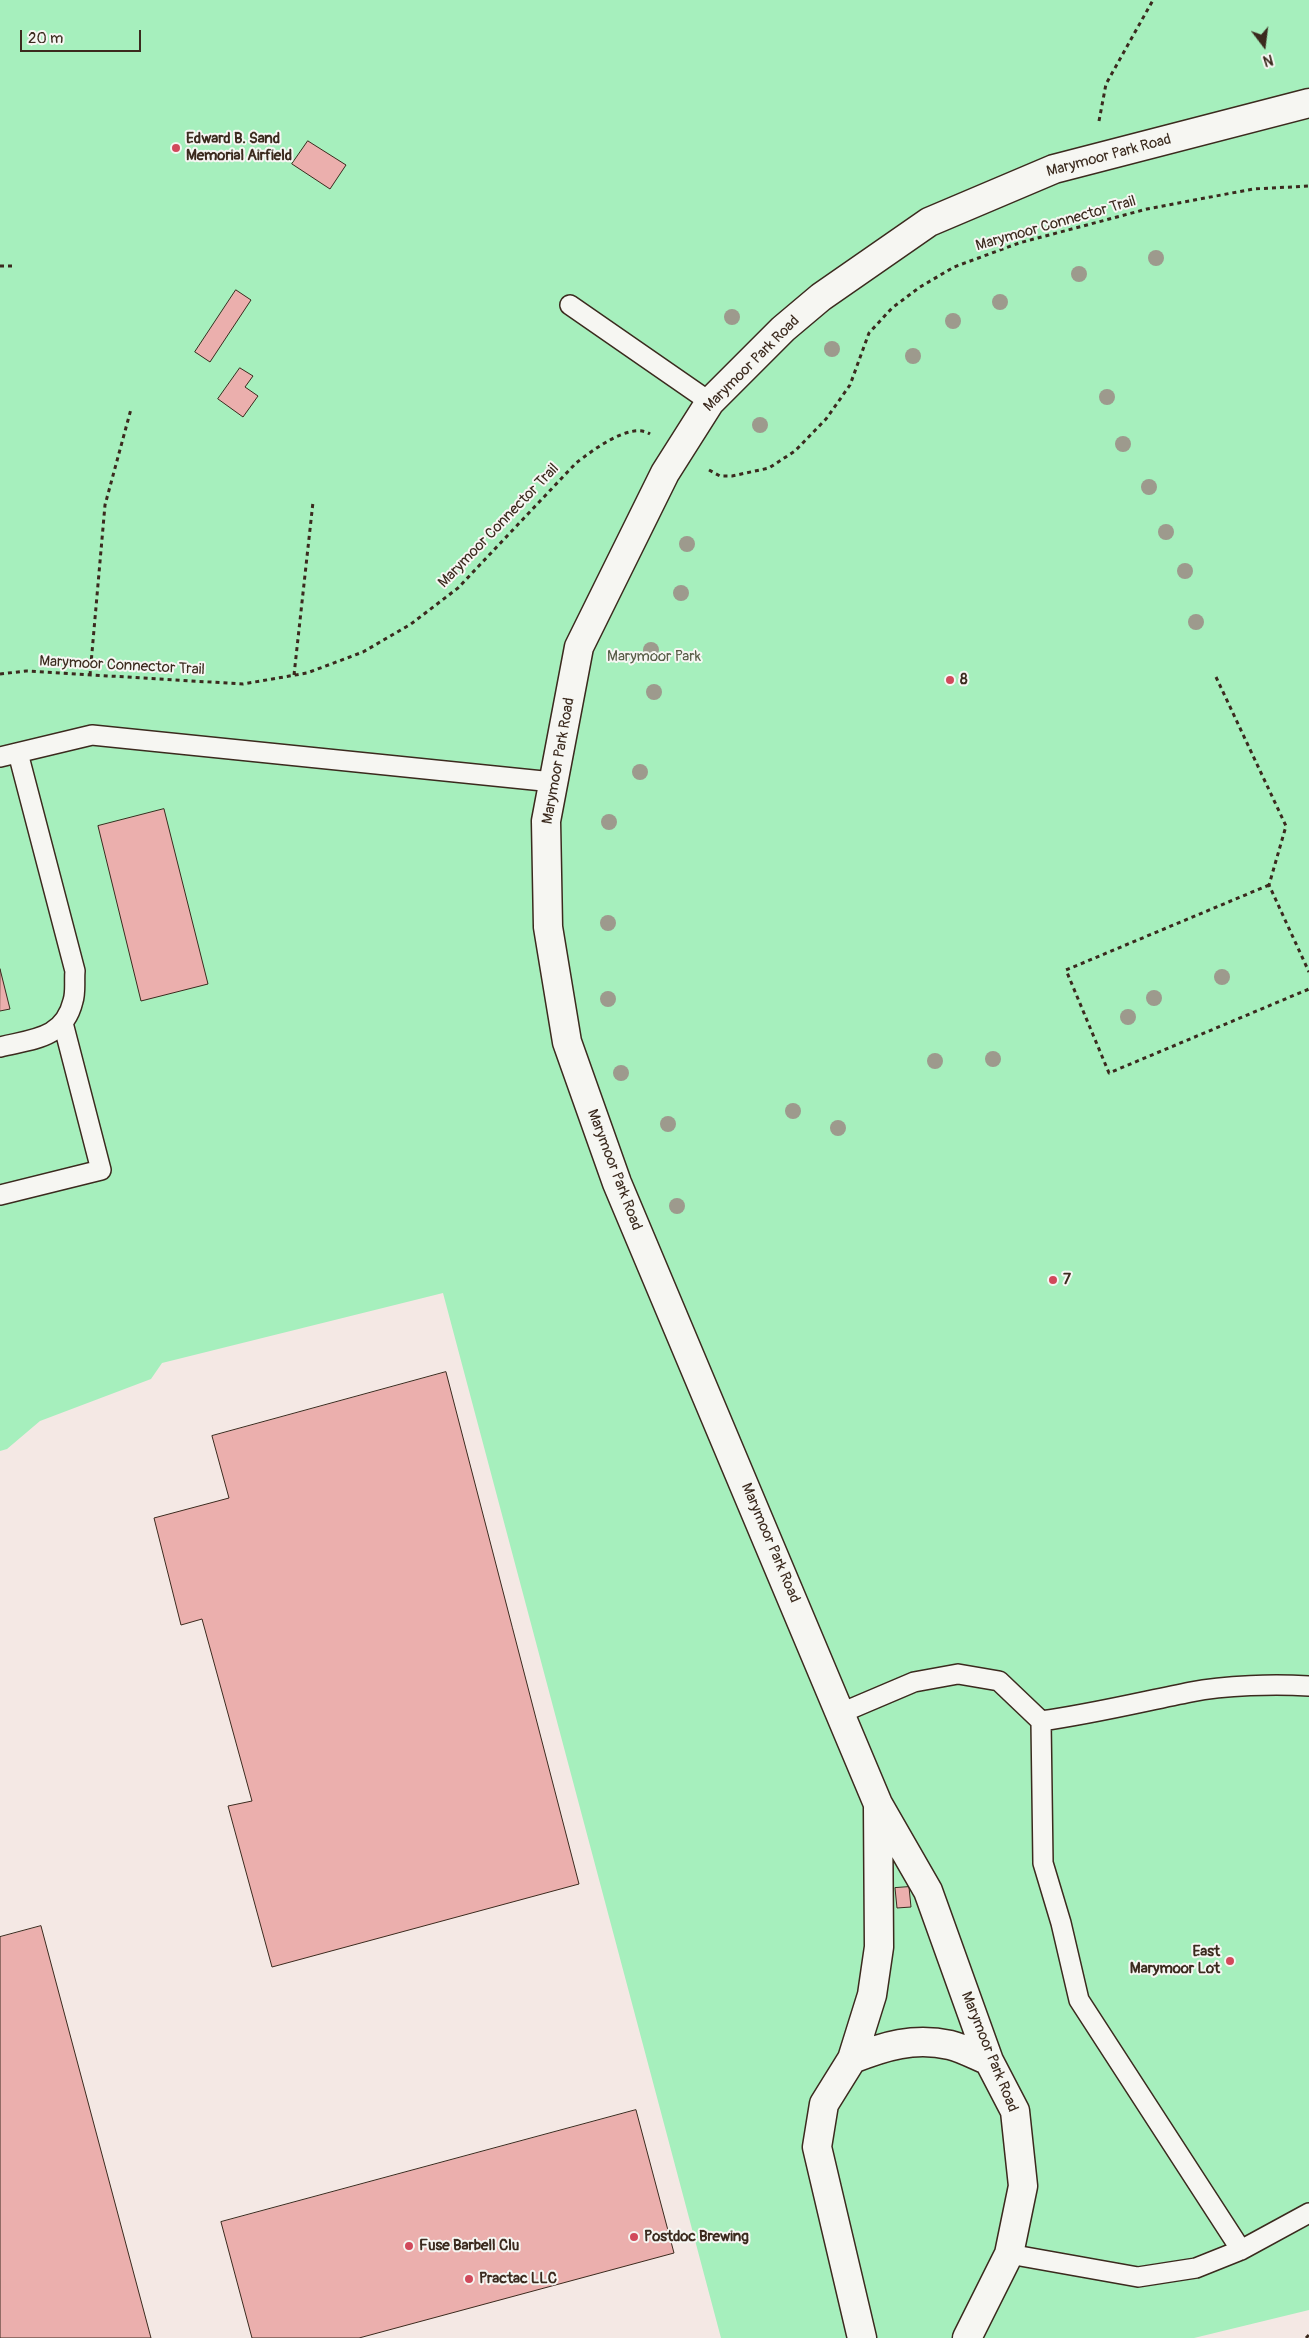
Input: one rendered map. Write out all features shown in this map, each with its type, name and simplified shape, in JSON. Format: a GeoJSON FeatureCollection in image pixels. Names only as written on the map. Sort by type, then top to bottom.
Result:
{"type":"FeatureCollection","features":[{"type":"Feature","properties":{"kind":"street","name":"Marymoor Park Road"},"geometry":{"type":"LineString","coordinates":[[967,2338],[1009,2254],[1023,2186],[1014,2111],[989,2062],[928,1891],[878,1804],[617,1183],[567,1042],[548,927],[546,821],[579,647],[665,473],[710,402],[783,329],[821,297],[929,222],[1054,170],[1309,104]]}},
{"type":"Feature","properties":{"kind":"street","name":"Marymoor Park Road"},"geometry":{"type":"LineString","coordinates":[[862,2338],[817,2147],[824,2104],[852,2058],[872,1995],[879,1947],[878,1804]]}},
{"type":"Feature","properties":{"kind":"street"},"geometry":{"type":"LineString","coordinates":[[852,2058],[885,2046],[921,2042],[951,2045],[989,2062]]}},
{"type":"Feature","properties":{"kind":"lane"},"geometry":{"type":"LineString","coordinates":[[570,305],[710,402]]}},
{"type":"Feature","properties":{"kind":"lane"},"geometry":{"type":"LineString","coordinates":[[0,757],[92,735],[554,782]]}},
{"type":"Feature","properties":{"kind":"lane"},"geometry":{"type":"LineString","coordinates":[[0,1047],[49,1035],[63,1022],[73,1001],[75,970],[18,753]]}},
{"type":"Feature","properties":{"kind":"lane"},"geometry":{"type":"LineString","coordinates":[[0,1195],[101,1170],[63,1022]]}},
{"type":"Feature","properties":{"kind":"lane"},"geometry":{"type":"LineString","coordinates":[[841,1713],[914,1682],[958,1674],[999,1681],[1041,1721],[1042,1862],[1061,1923],[1080,2000],[1240,2250]]}},
{"type":"Feature","properties":{"kind":"lane"},"geometry":{"type":"LineString","coordinates":[[1041,1721],[1126,1707],[1193,1691],[1281,1684],[1309,1686]]}},
{"type":"Feature","properties":{"kind":"lane"},"geometry":{"type":"LineString","coordinates":[[1009,2254],[1138,2277],[1196,2268],[1240,2250],[1309,2213]]}},
{"type":"Feature","properties":{"kind":"path"},"geometry":{"type":"LineString","coordinates":[[1092,160],[1106,84],[1153,0]]}},
{"type":"Feature","properties":{"kind":"path","name":"Marymoor Connector Trail"},"geometry":{"type":"LineString","coordinates":[[707,469],[720,476],[732,476],[769,468],[795,451],[826,419],[850,385],[869,332],[892,308],[954,267],[1019,243],[1147,209],[1253,189],[1309,186]]}},
{"type":"Feature","properties":{"kind":"path"},"geometry":{"type":"LineString","coordinates":[[0,266],[13,266]]}},
{"type":"Feature","properties":{"kind":"path"},"geometry":{"type":"LineString","coordinates":[[90,675],[105,505],[131,409]]}},
{"type":"Feature","properties":{"kind":"path","name":"Marymoor Connector Trail"},"geometry":{"type":"LineString","coordinates":[[0,674],[26,671],[243,684],[307,673],[363,652],[411,624],[458,588],[576,463],[596,448],[630,431],[645,430],[656,438]]}},
{"type":"Feature","properties":{"kind":"path"},"geometry":{"type":"LineString","coordinates":[[294,675],[313,502]]}},
{"type":"Feature","properties":{"kind":"path"},"geometry":{"type":"LineString","coordinates":[[1216,677],[1286,826],[1269,885],[1309,972]]}},
{"type":"Feature","properties":{"kind":"path"},"geometry":{"type":"LineString","coordinates":[[1269,885],[1066,970],[1109,1073],[1309,989]]}},
{"type":"Feature","properties":{"kind":"path"},"geometry":{"type":"LineString","coordinates":[[1306,2338],[1309,2335]]}},
{"type":"Feature","properties":{"kind":"green space","name":"Marymoor Park"},"geometry":{"type":"Polygon","coordinates":[[[0,0],[1309,0],[1309,2310],[1194,2338],[721,2338],[443,1293],[162,1363],[151,1379],[40,1421],[7,1449],[0,1451],[0,0]]]}},
{"type":"Feature","properties":{"kind":"building"},"geometry":{"type":"Polygon","coordinates":[[[308,141],[346,165],[330,189],[292,164],[308,141]]]}},
{"type":"Feature","properties":{"kind":"building"},"geometry":{"type":"Polygon","coordinates":[[[236,290],[251,300],[210,362],[195,352],[236,290]]]}},
{"type":"Feature","properties":{"kind":"building"},"geometry":{"type":"Polygon","coordinates":[[[240,368],[253,376],[245,387],[258,396],[243,417],[218,399],[240,368]]]}},
{"type":"Feature","properties":{"kind":"building"},"geometry":{"type":"Polygon","coordinates":[[[164,809],[208,984],[141,1001],[98,826],[164,809]]]}},
{"type":"Feature","properties":{"kind":"building"},"geometry":{"type":"Polygon","coordinates":[[[0,969],[10,1009],[0,1011],[0,969]]]}},
{"type":"Feature","properties":{"kind":"building"},"geometry":{"type":"Polygon","coordinates":[[[446,1372],[579,1884],[272,1967],[228,1806],[252,1801],[202,1619],[181,1625],[154,1518],[229,1498],[212,1436],[446,1372]]]}},
{"type":"Feature","properties":{"kind":"building"},"geometry":{"type":"Polygon","coordinates":[[[909,1887],[911,1907],[897,1908],[895,1888],[909,1887]]]}},
{"type":"Feature","properties":{"kind":"building"},"geometry":{"type":"Polygon","coordinates":[[[41,1926],[151,2338],[0,2338],[0,1937],[41,1926]]]}},
{"type":"Feature","properties":{"kind":"building"},"geometry":{"type":"Polygon","coordinates":[[[636,2110],[674,2253],[359,2338],[252,2338],[221,2222],[636,2110]]]}},
{"type":"Feature","properties":{"kind":"place","name":"Edward B. Sand Memorial Airfield"},"geometry":{"type":"Point","coordinates":[176,148]}},
{"type":"Feature","properties":{"kind":"place","name":"8"},"geometry":{"type":"Point","coordinates":[950,680]}},
{"type":"Feature","properties":{"kind":"place","name":"7"},"geometry":{"type":"Point","coordinates":[1053,1280]}},
{"type":"Feature","properties":{"kind":"place","name":"East Marymoor Lot"},"geometry":{"type":"Point","coordinates":[1230,1961]}},
{"type":"Feature","properties":{"kind":"place","name":"Postdoc Brewing"},"geometry":{"type":"Point","coordinates":[634,2237]}},
{"type":"Feature","properties":{"kind":"place","name":"Fuse Barbell Clu"},"geometry":{"type":"Point","coordinates":[409,2246]}},
{"type":"Feature","properties":{"kind":"place","name":"Practac LLC"},"geometry":{"type":"Point","coordinates":[469,2279]}}]}
